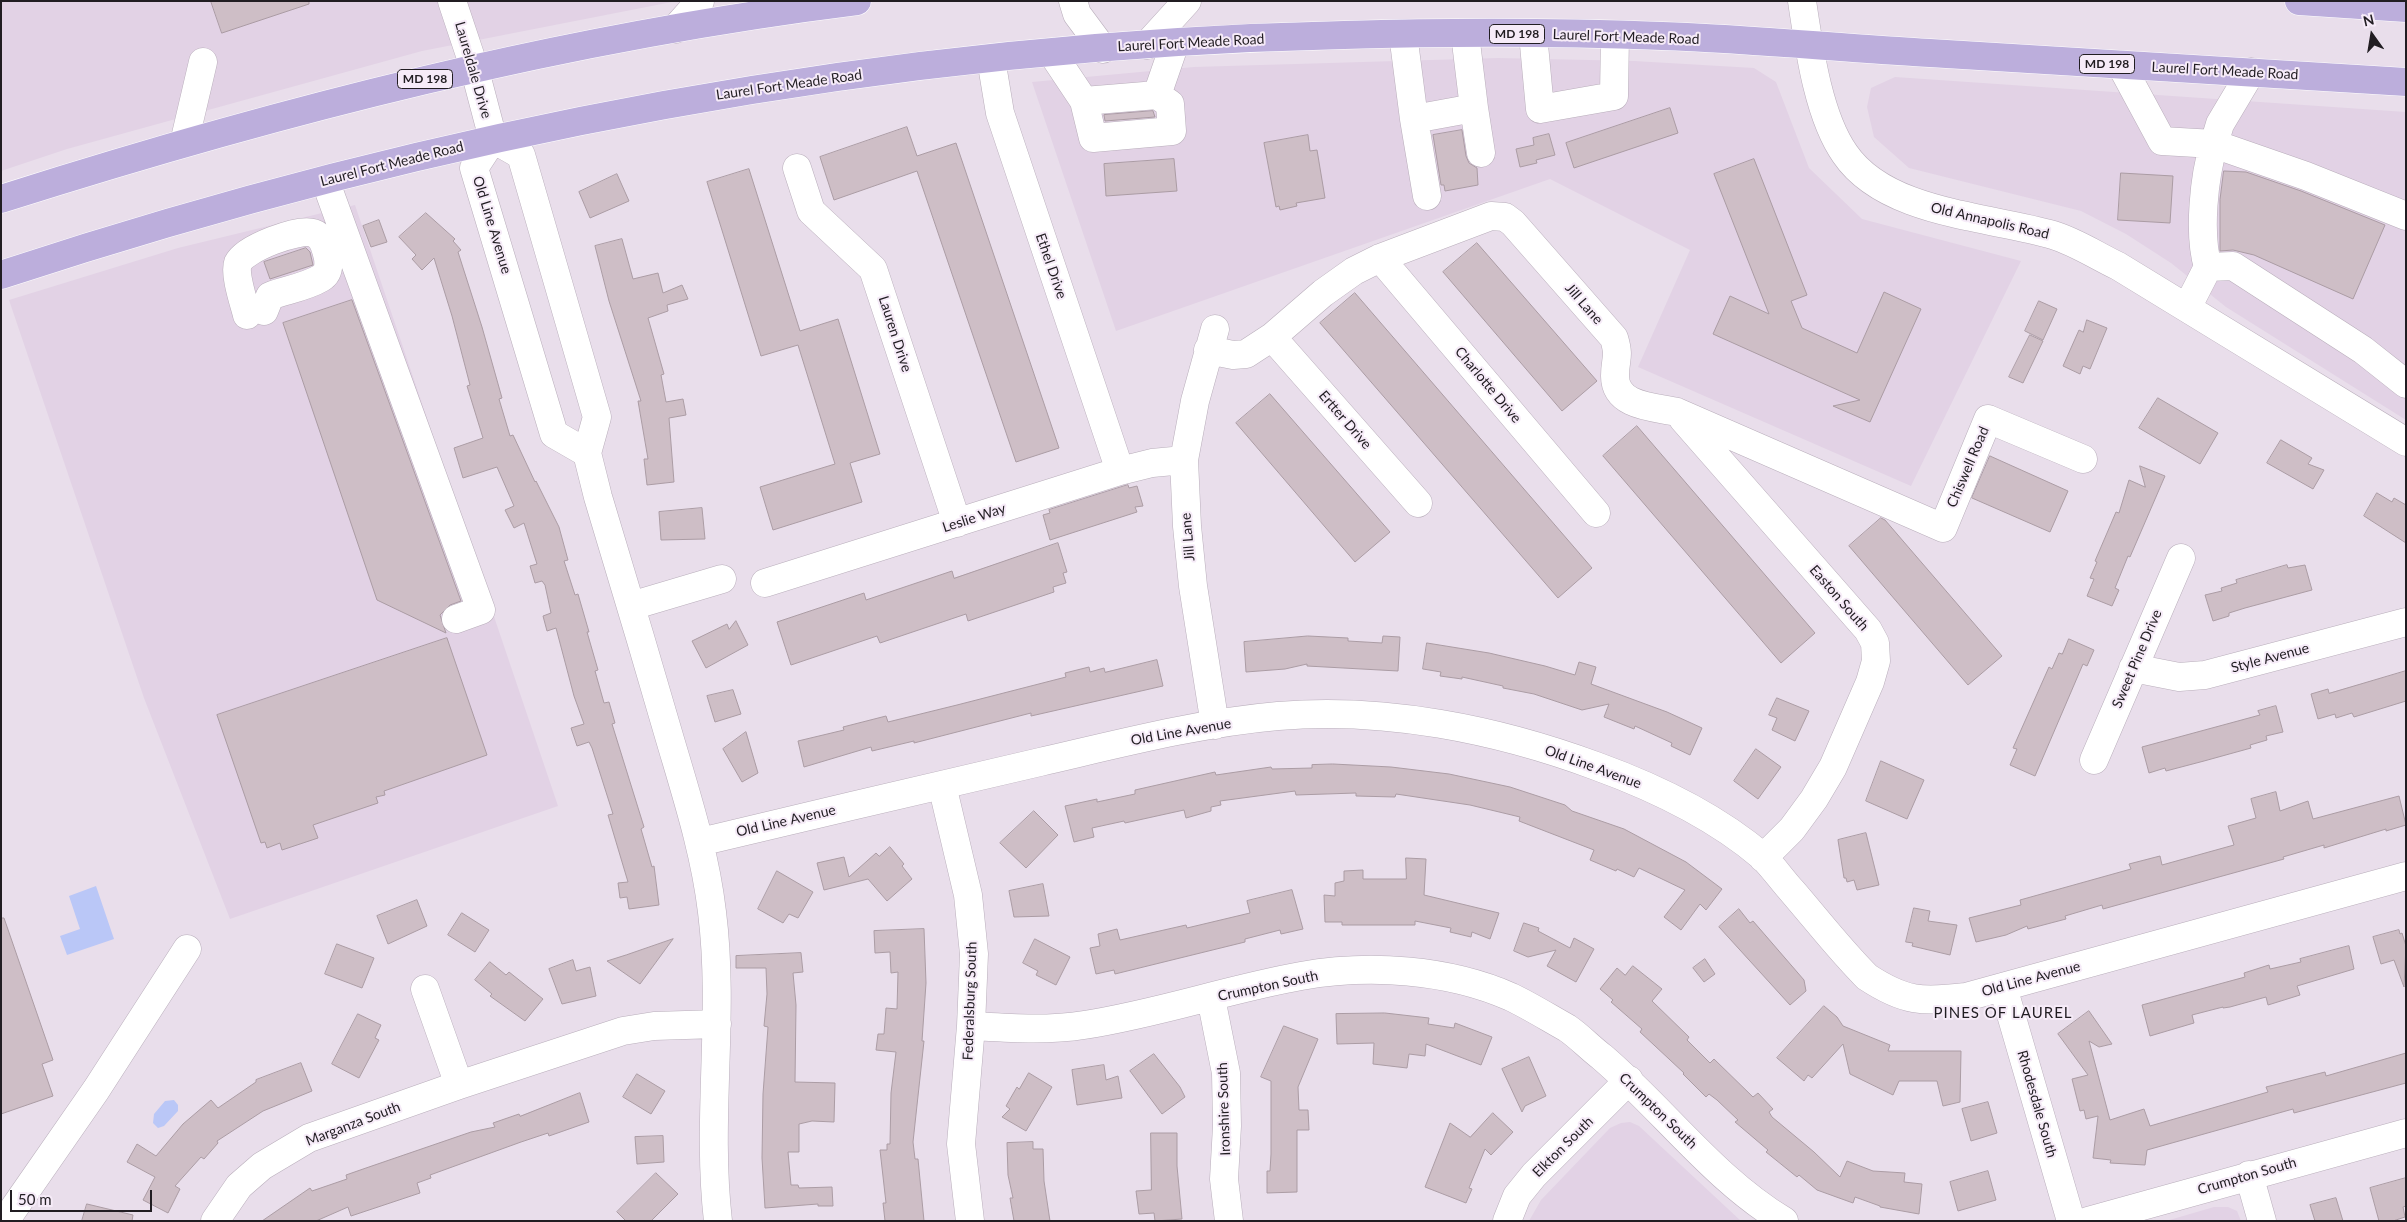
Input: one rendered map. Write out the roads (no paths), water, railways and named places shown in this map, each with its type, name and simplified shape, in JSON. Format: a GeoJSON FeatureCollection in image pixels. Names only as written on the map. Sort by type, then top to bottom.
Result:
{"type":"FeatureCollection","features":[{"type":"Feature","properties":{"kind":"main road","name":"MD 198"},"geometry":{"type":"LineString","coordinates":[[1,199],[184,143],[474,67],[809,4],[857,1]]}},
{"type":"Feature","properties":{"kind":"main road"},"geometry":{"type":"LineString","coordinates":[[2300,1],[2406,8]]}},
{"type":"Feature","properties":{"kind":"main road","name":"Laurel Fort Meade Road"},"geometry":{"type":"LineString","coordinates":[[1,275],[155,226],[325,180],[493,139],[679,101],[853,75],[991,59],[1175,42],[1403,34],[1661,36],[2406,82]]}},
{"type":"Feature","properties":{"kind":"street","name":"Laureldale Drive"},"geometry":{"type":"LineString","coordinates":[[452,1],[474,67],[493,139]]}},
{"type":"Feature","properties":{"kind":"street"},"geometry":{"type":"LineString","coordinates":[[676,29],[700,1]]}},
{"type":"Feature","properties":{"kind":"street"},"geometry":{"type":"LineString","coordinates":[[1073,1],[1077,14],[1103,48]]}},
{"type":"Feature","properties":{"kind":"street"},"geometry":{"type":"LineString","coordinates":[[1147,45],[1186,1]]}},
{"type":"Feature","properties":{"kind":"street","name":"Old Annapolis Road"},"geometry":{"type":"LineString","coordinates":[[1802,1],[1808,46],[1828,121],[1844,154],[1861,174],[1893,194],[1934,208],[2055,236],[2118,266],[2406,442]]}},
{"type":"Feature","properties":{"kind":"street"},"geometry":{"type":"LineString","coordinates":[[1403,34],[1414,119],[1427,196]]}},
{"type":"Feature","properties":{"kind":"street"},"geometry":{"type":"LineString","coordinates":[[1465,34],[1481,153]]}},
{"type":"Feature","properties":{"kind":"street"},"geometry":{"type":"LineString","coordinates":[[1533,34],[1540,109],[1614,96],[1615,35]]}},
{"type":"Feature","properties":{"kind":"street"},"geometry":{"type":"LineString","coordinates":[[1156,95],[1175,42]]}},
{"type":"Feature","properties":{"kind":"street"},"geometry":{"type":"LineString","coordinates":[[1052,54],[1084,101],[1093,138],[1172,131],[1170,104],[1156,95],[1084,101]]}},
{"type":"Feature","properties":{"kind":"street","name":"Ethel Drive"},"geometry":{"type":"LineString","coordinates":[[991,59],[1000,113],[1120,471]]}},
{"type":"Feature","properties":{"kind":"street"},"geometry":{"type":"LineString","coordinates":[[184,143],[203,62]]}},
{"type":"Feature","properties":{"kind":"street"},"geometry":{"type":"LineString","coordinates":[[2121,65],[2162,142],[2214,144],[2306,176],[2406,216]]}},
{"type":"Feature","properties":{"kind":"street"},"geometry":{"type":"LineString","coordinates":[[2186,308],[2208,266],[2203,249],[2207,166],[2220,124],[2251,72]]}},
{"type":"Feature","properties":{"kind":"street"},"geometry":{"type":"LineString","coordinates":[[1414,119],[1474,108]]}},
{"type":"Feature","properties":{"kind":"street"},"geometry":{"type":"LineString","coordinates":[[493,139],[521,155],[597,417],[587,453],[598,498],[700,842],[712,911],[718,971],[713,1122],[714,1191],[718,1221]]}},
{"type":"Feature","properties":{"kind":"street","name":"Old Line Avenue"},"geometry":{"type":"LineString","coordinates":[[493,139],[474,168],[554,434],[587,453]]}},
{"type":"Feature","properties":{"kind":"street","name":"Lauren Drive"},"geometry":{"type":"LineString","coordinates":[[797,168],[811,211],[873,269],[957,524]]}},
{"type":"Feature","properties":{"kind":"street"},"geometry":{"type":"LineString","coordinates":[[325,180],[481,610],[456,619]]}},
{"type":"Feature","properties":{"kind":"street","name":"Jill Lane"},"geometry":{"type":"LineString","coordinates":[[1215,725],[1193,586],[1187,526],[1184,460],[1195,401],[1211,340],[1233,355],[1246,354],[1272,336],[1330,287],[1354,270],[1380,258],[1491,216],[1505,217],[1513,223],[1614,338],[1619,352],[1617,387],[1624,397],[1632,403],[1677,412],[1943,528]]}},
{"type":"Feature","properties":{"kind":"street","name":"Charlotte Drive"},"geometry":{"type":"LineString","coordinates":[[1380,258],[1596,513]]}},
{"type":"Feature","properties":{"kind":"street"},"geometry":{"type":"LineString","coordinates":[[2208,266],[2232,266],[2363,350],[2406,384]]}},
{"type":"Feature","properties":{"kind":"street","name":"Ertter Drive"},"geometry":{"type":"LineString","coordinates":[[1272,336],[1418,503]]}},
{"type":"Feature","properties":{"kind":"street","name":"Easton South"},"geometry":{"type":"LineString","coordinates":[[1677,412],[1868,630],[1875,643],[1876,661],[1870,682],[1833,768],[1814,799],[1792,829],[1764,858]]}},
{"type":"Feature","properties":{"kind":"street","name":"Chiswell Road"},"geometry":{"type":"LineString","coordinates":[[1943,528],[1988,419],[2084,459]]}},
{"type":"Feature","properties":{"kind":"street","name":"Leslie Way"},"geometry":{"type":"LineString","coordinates":[[765,583],[957,524],[1120,471],[1152,463],[1184,460]]}},
{"type":"Feature","properties":{"kind":"street","name":"Sweet Pine Drive"},"geometry":{"type":"LineString","coordinates":[[2094,760],[2181,558]]}},
{"type":"Feature","properties":{"kind":"street"},"geometry":{"type":"LineString","coordinates":[[631,606],[722,579]]}},
{"type":"Feature","properties":{"kind":"street","name":"Style Avenue"},"geometry":{"type":"LineString","coordinates":[[2133,668],[2179,678],[2205,675],[2406,622]]}},
{"type":"Feature","properties":{"kind":"street","name":"Old Line Avenue"},"geometry":{"type":"LineString","coordinates":[[700,842],[1131,741],[1215,725],[1279,716],[1343,715],[1414,720],[1475,730],[1554,750],[1624,776],[1681,803],[1726,831],[1764,858],[1849,959],[1867,977],[1888,991],[1910,999],[1936,1001],[1966,997],[2406,876]]}},
{"type":"Feature","properties":{"kind":"street","name":"Federalsburg South"},"geometry":{"type":"LineString","coordinates":[[942,784],[968,895],[974,954],[971,1026],[961,1144],[970,1221]]}},
{"type":"Feature","properties":{"kind":"street"},"geometry":{"type":"LineString","coordinates":[[5,1221],[96,1090],[187,949]]}},
{"type":"Feature","properties":{"kind":"street","name":"Crumpton South"},"geometry":{"type":"LineString","coordinates":[[971,1026],[1041,1029],[1084,1025],[1211,998],[1302,976],[1354,970],[1407,972],[1457,980],[1511,997],[1569,1030],[1629,1080],[1720,1171],[1764,1209],[1784,1221]]}},
{"type":"Feature","properties":{"kind":"street","name":"Rhodesdale South"},"geometry":{"type":"LineString","coordinates":[[2003,987],[2071,1221]]}},
{"type":"Feature","properties":{"kind":"street"},"geometry":{"type":"LineString","coordinates":[[425,988],[459,1085]]}},
{"type":"Feature","properties":{"kind":"street","name":"Ironshire South"},"geometry":{"type":"LineString","coordinates":[[1211,998],[1226,1073],[1227,1126],[1224,1179],[1229,1221]]}},
{"type":"Feature","properties":{"kind":"street","name":"Marganza South"},"geometry":{"type":"LineString","coordinates":[[215,1221],[239,1186],[262,1166],[308,1138],[622,1031],[654,1026],[717,1024]]}},
{"type":"Feature","properties":{"kind":"street","name":"Elkton South"},"geometry":{"type":"LineString","coordinates":[[1507,1221],[1517,1196],[1534,1175],[1629,1080]]}},
{"type":"Feature","properties":{"kind":"street","name":"Crumpton South"},"geometry":{"type":"LineString","coordinates":[[2088,1221],[2406,1133]]}},
{"type":"Feature","properties":{"kind":"street"},"geometry":{"type":"LineString","coordinates":[[2249,1175],[2262,1221]]}},
{"type":"Feature","properties":{"kind":"water"},"geometry":{"type":"Polygon","coordinates":[[[96,886],[114,939],[67,955],[60,936],[80,929],[69,896],[96,886]]]}},
{"type":"Feature","properties":{"kind":"water"},"geometry":{"type":"Polygon","coordinates":[[[174,1100],[178,1105],[178,1111],[164,1126],[158,1128],[153,1123],[154,1114],[165,1101],[174,1100]]]}},
{"type":"Feature","properties":{"kind":"district","name":"PINES OF LAUREL"},"geometry":{"type":"Point","coordinates":[2003,1013]}}]}
